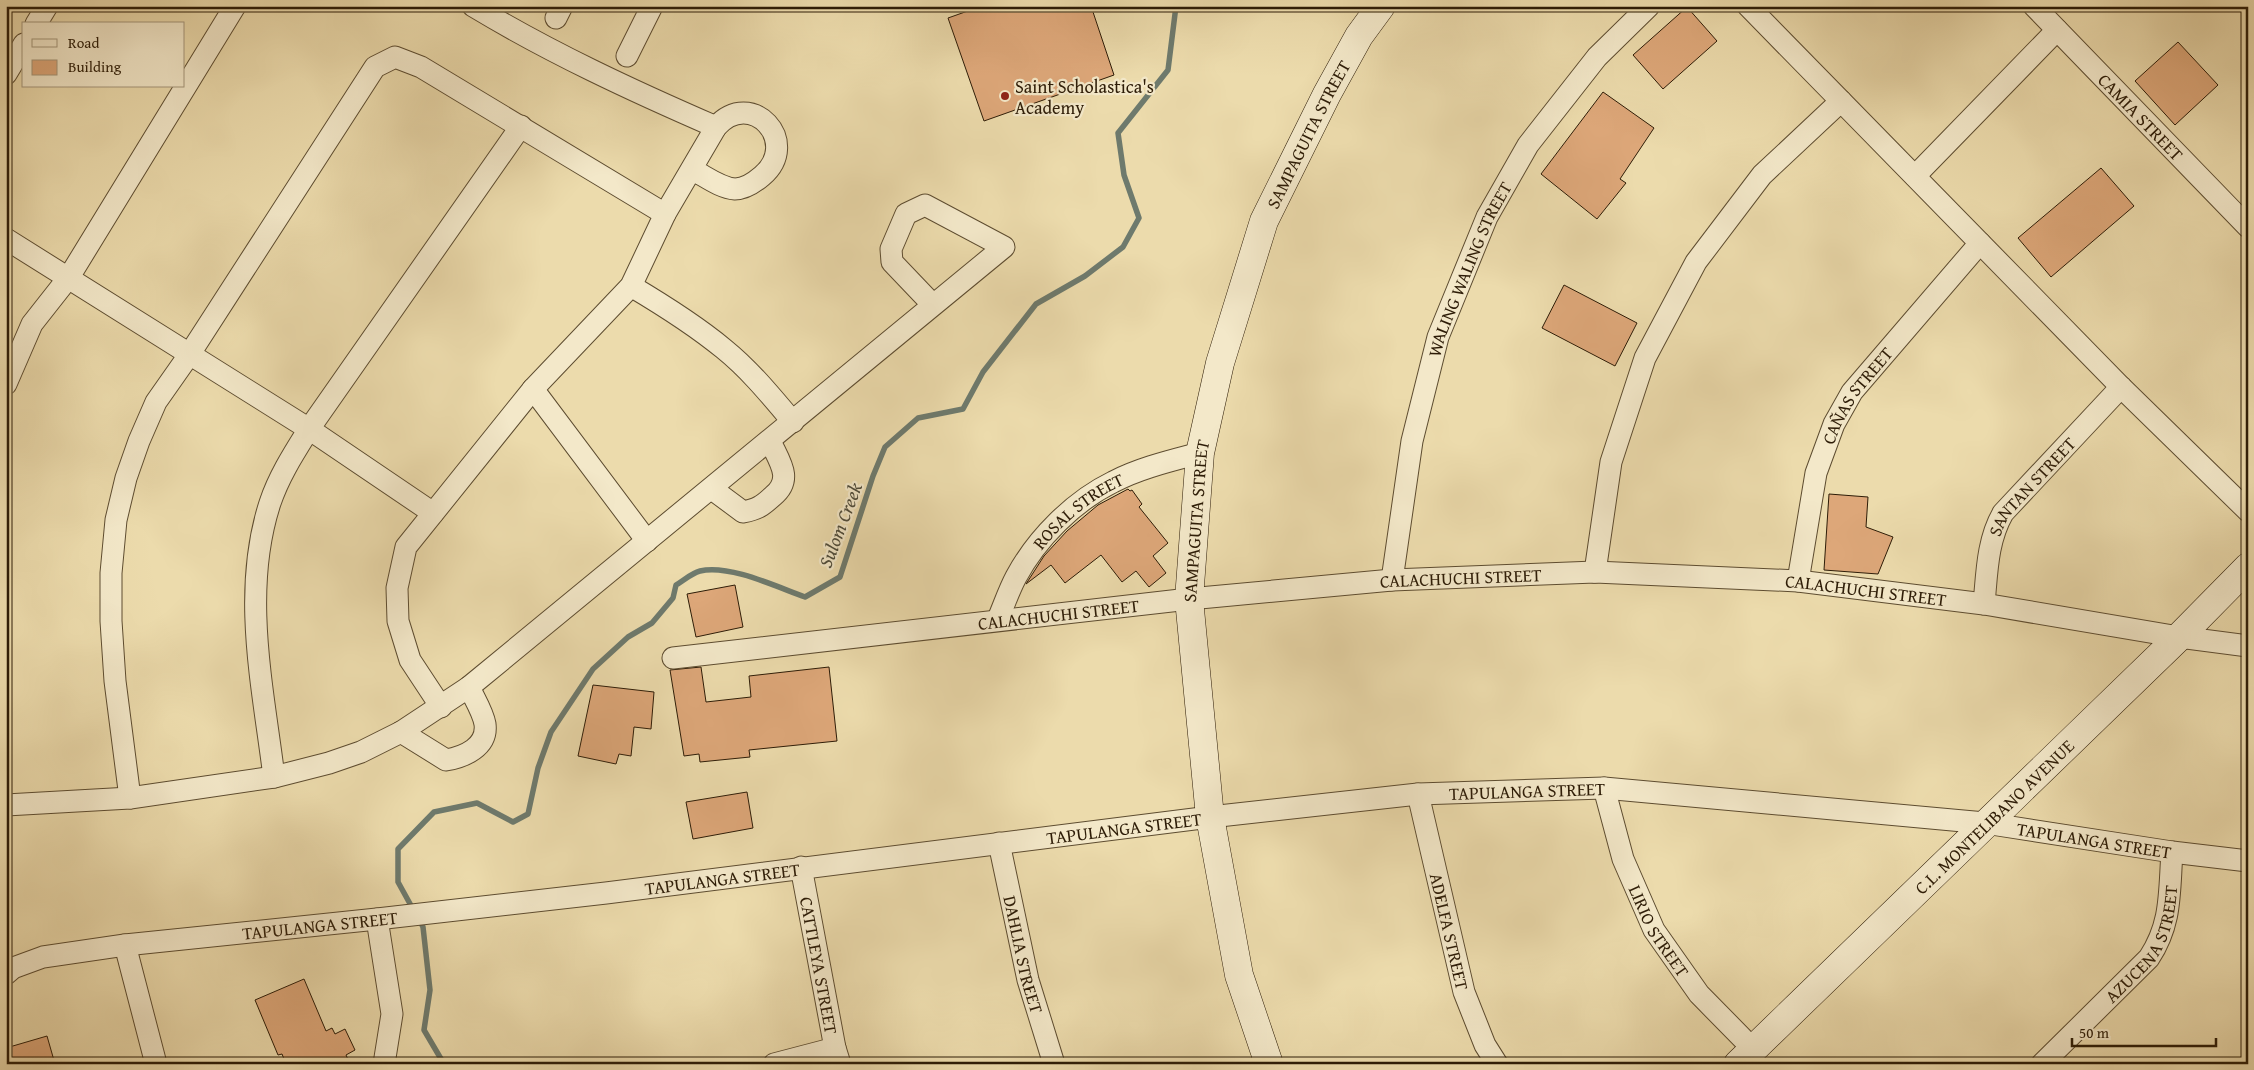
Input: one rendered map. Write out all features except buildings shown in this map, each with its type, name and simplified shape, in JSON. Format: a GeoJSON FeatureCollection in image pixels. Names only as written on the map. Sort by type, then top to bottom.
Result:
{"type":"FeatureCollection","features":[{"type":"Feature","properties":{"kind":"street"},"geometry":{"type":"LineString","coordinates":[[37,22],[46,6]]}},
{"type":"Feature","properties":{"kind":"street"},"geometry":{"type":"LineString","coordinates":[[185,88],[235,6]]}},
{"type":"Feature","properties":{"kind":"street"},"geometry":{"type":"LineString","coordinates":[[474,6],[518,33],[626,88],[716,127]]}},
{"type":"Feature","properties":{"kind":"street"},"geometry":{"type":"LineString","coordinates":[[627,56],[652,6]]}},
{"type":"Feature","properties":{"kind":"street","name":"SAMPAGUITA STREET"},"geometry":{"type":"LineString","coordinates":[[1269,1064],[1238,975],[1210,817],[1189,599],[1200,453],[1220,364],[1264,221],[1336,78],[1359,36],[1381,6]]}},
{"type":"Feature","properties":{"kind":"street","name":"WALING WALING STREET"},"geometry":{"type":"LineString","coordinates":[[1392,580],[1412,441],[1438,337],[1487,217],[1528,145],[1597,57],[1649,6]]}},
{"type":"Feature","properties":{"kind":"street"},"geometry":{"type":"LineString","coordinates":[[1748,6],[2122,387],[2248,511]]}},
{"type":"Feature","properties":{"kind":"street","name":"CAMIA STREET"},"geometry":{"type":"LineString","coordinates":[[2034,6],[2248,227]]}},
{"type":"Feature","properties":{"kind":"street"},"geometry":{"type":"LineString","coordinates":[[1915,176],[2057,30]]}},
{"type":"Feature","properties":{"kind":"street"},"geometry":{"type":"LineString","coordinates":[[6,74],[22,47]]}},
{"type":"Feature","properties":{"kind":"street"},"geometry":{"type":"LineString","coordinates":[[130,798],[111,621],[111,573],[116,520],[126,478],[156,402],[189,355],[375,67],[395,57],[422,67],[665,214]]}},
{"type":"Feature","properties":{"kind":"street"},"geometry":{"type":"LineString","coordinates":[[6,384],[32,324],[69,277],[185,88]]}},
{"type":"Feature","properties":{"kind":"street"},"geometry":{"type":"LineString","coordinates":[[1595,572],[1611,462],[1650,349],[1696,262],[1756,183],[1841,101]]}},
{"type":"Feature","properties":{"kind":"street"},"geometry":{"type":"LineString","coordinates":[[441,707],[410,660],[398,621],[397,588],[406,547],[533,389],[631,286],[665,214],[693,170],[716,127],[723,120],[738,112],[755,114],[771,126],[777,141],[776,157],[767,172],[753,184],[735,189],[720,184],[693,170]]}},
{"type":"Feature","properties":{"kind":"street"},"geometry":{"type":"LineString","coordinates":[[274,777],[255,617],[255,581],[260,542],[270,502],[284,470],[309,429],[521,126]]}},
{"type":"Feature","properties":{"kind":"street"},"geometry":{"type":"LineString","coordinates":[[6,805],[130,798],[274,777],[329,763],[361,752],[401,732],[469,687],[1004,247],[924,205],[906,214],[891,249],[892,262],[933,305]]}},
{"type":"Feature","properties":{"kind":"street"},"geometry":{"type":"LineString","coordinates":[[6,239],[309,429],[433,513]]}},
{"type":"Feature","properties":{"kind":"street","name":"CAÑAS STREET"},"geometry":{"type":"LineString","coordinates":[[1798,581],[1816,473],[1834,424],[1852,392],[1980,243]]}},
{"type":"Feature","properties":{"kind":"street"},"geometry":{"type":"LineString","coordinates":[[631,286],[681,316],[724,349],[753,376],[793,422]]}},
{"type":"Feature","properties":{"kind":"street","name":"SANTAN STREET"},"geometry":{"type":"LineString","coordinates":[[1984,604],[1990,543],[1995,527],[2003,513],[2122,387]]}},
{"type":"Feature","properties":{"kind":"street"},"geometry":{"type":"LineString","coordinates":[[533,389],[646,541]]}},
{"type":"Feature","properties":{"kind":"street"},"geometry":{"type":"LineString","coordinates":[[712,489],[743,512],[759,508],[780,490],[785,480],[782,466],[770,441]]}},
{"type":"Feature","properties":{"kind":"street","name":"ROSAL STREET"},"geometry":{"type":"LineString","coordinates":[[998,619],[1016,577],[1042,539],[1074,507],[1112,482],[1154,465],[1200,453]]}},
{"type":"Feature","properties":{"kind":"street","name":"C.L. MONTELIBANO AVENUE"},"geometry":{"type":"LineString","coordinates":[[1746,1056],[2248,568]]}},
{"type":"Feature","properties":{"kind":"street","name":"CALACHUCHI STREET"},"geometry":{"type":"LineString","coordinates":[[673,658],[998,619],[1392,580],[1595,572],[1798,581],[1984,604],[2179,637],[2248,646]]}},
{"type":"Feature","properties":{"kind":"street"},"geometry":{"type":"LineString","coordinates":[[401,732],[446,760],[464,757],[481,743],[485,724],[469,687]]}},
{"type":"Feature","properties":{"kind":"street","name":"TAPULANGA STREET"},"geometry":{"type":"LineString","coordinates":[[6,974],[13,968],[43,958],[125,945],[606,893],[1210,817],[1418,794],[1604,788],[1985,824],[2172,852],[2248,861]]}},
{"type":"Feature","properties":{"kind":"street","name":"LIRIO STREET"},"geometry":{"type":"LineString","coordinates":[[1604,788],[1623,859],[1654,930],[1746,1056]]}},
{"type":"Feature","properties":{"kind":"street","name":"ADELFA STREET"},"geometry":{"type":"LineString","coordinates":[[1418,794],[1464,992],[1485,1045],[1497,1064]]}},
{"type":"Feature","properties":{"kind":"street","name":"DAHLIA STREET"},"geometry":{"type":"LineString","coordinates":[[999,843],[1028,980],[1054,1064]]}},
{"type":"Feature","properties":{"kind":"street","name":"AZUCENA STREET"},"geometry":{"type":"LineString","coordinates":[[2042,1064],[2149,958],[2160,940],[2167,919],[2172,852]]}},
{"type":"Feature","properties":{"kind":"street","name":"CATTLEYA STREET"},"geometry":{"type":"LineString","coordinates":[[801,867],[838,1056]]}},
{"type":"Feature","properties":{"kind":"street"},"geometry":{"type":"LineString","coordinates":[[377,919],[392,1014],[384,1064]]}},
{"type":"Feature","properties":{"kind":"street"},"geometry":{"type":"LineString","coordinates":[[125,945],[156,1064]]}},
{"type":"Feature","properties":{"kind":"street"},"geometry":{"type":"LineString","coordinates":[[774,1064],[838,1056]]}},
{"type":"Feature","properties":{"kind":"waterway","name":"Sulom Creek"},"geometry":{"type":"LineString","coordinates":[[414,911],[398,882],[398,849],[434,812],[477,803],[513,822],[528,814],[538,768],[551,732],[593,669],[628,637],[652,623],[673,598],[676,585],[700,571],[725,571],[753,578],[805,597],[840,577],[873,476],[885,447],[918,418],[963,409],[983,372],[1036,304],[1085,276],[1123,247],[1139,218],[1124,175],[1118,133],[1168,70],[1176,6]]}},
{"type":"Feature","properties":{"kind":"waterway","name":"Sulom Creek"},"geometry":{"type":"LineString","coordinates":[[419,919],[423,927],[430,990],[424,1030],[444,1064]]}},
{"type":"Feature","properties":{"kind":"place","name":"Saint Scholastica's Academy"},"geometry":{"type":"Point","coordinates":[1005,96]}}]}
